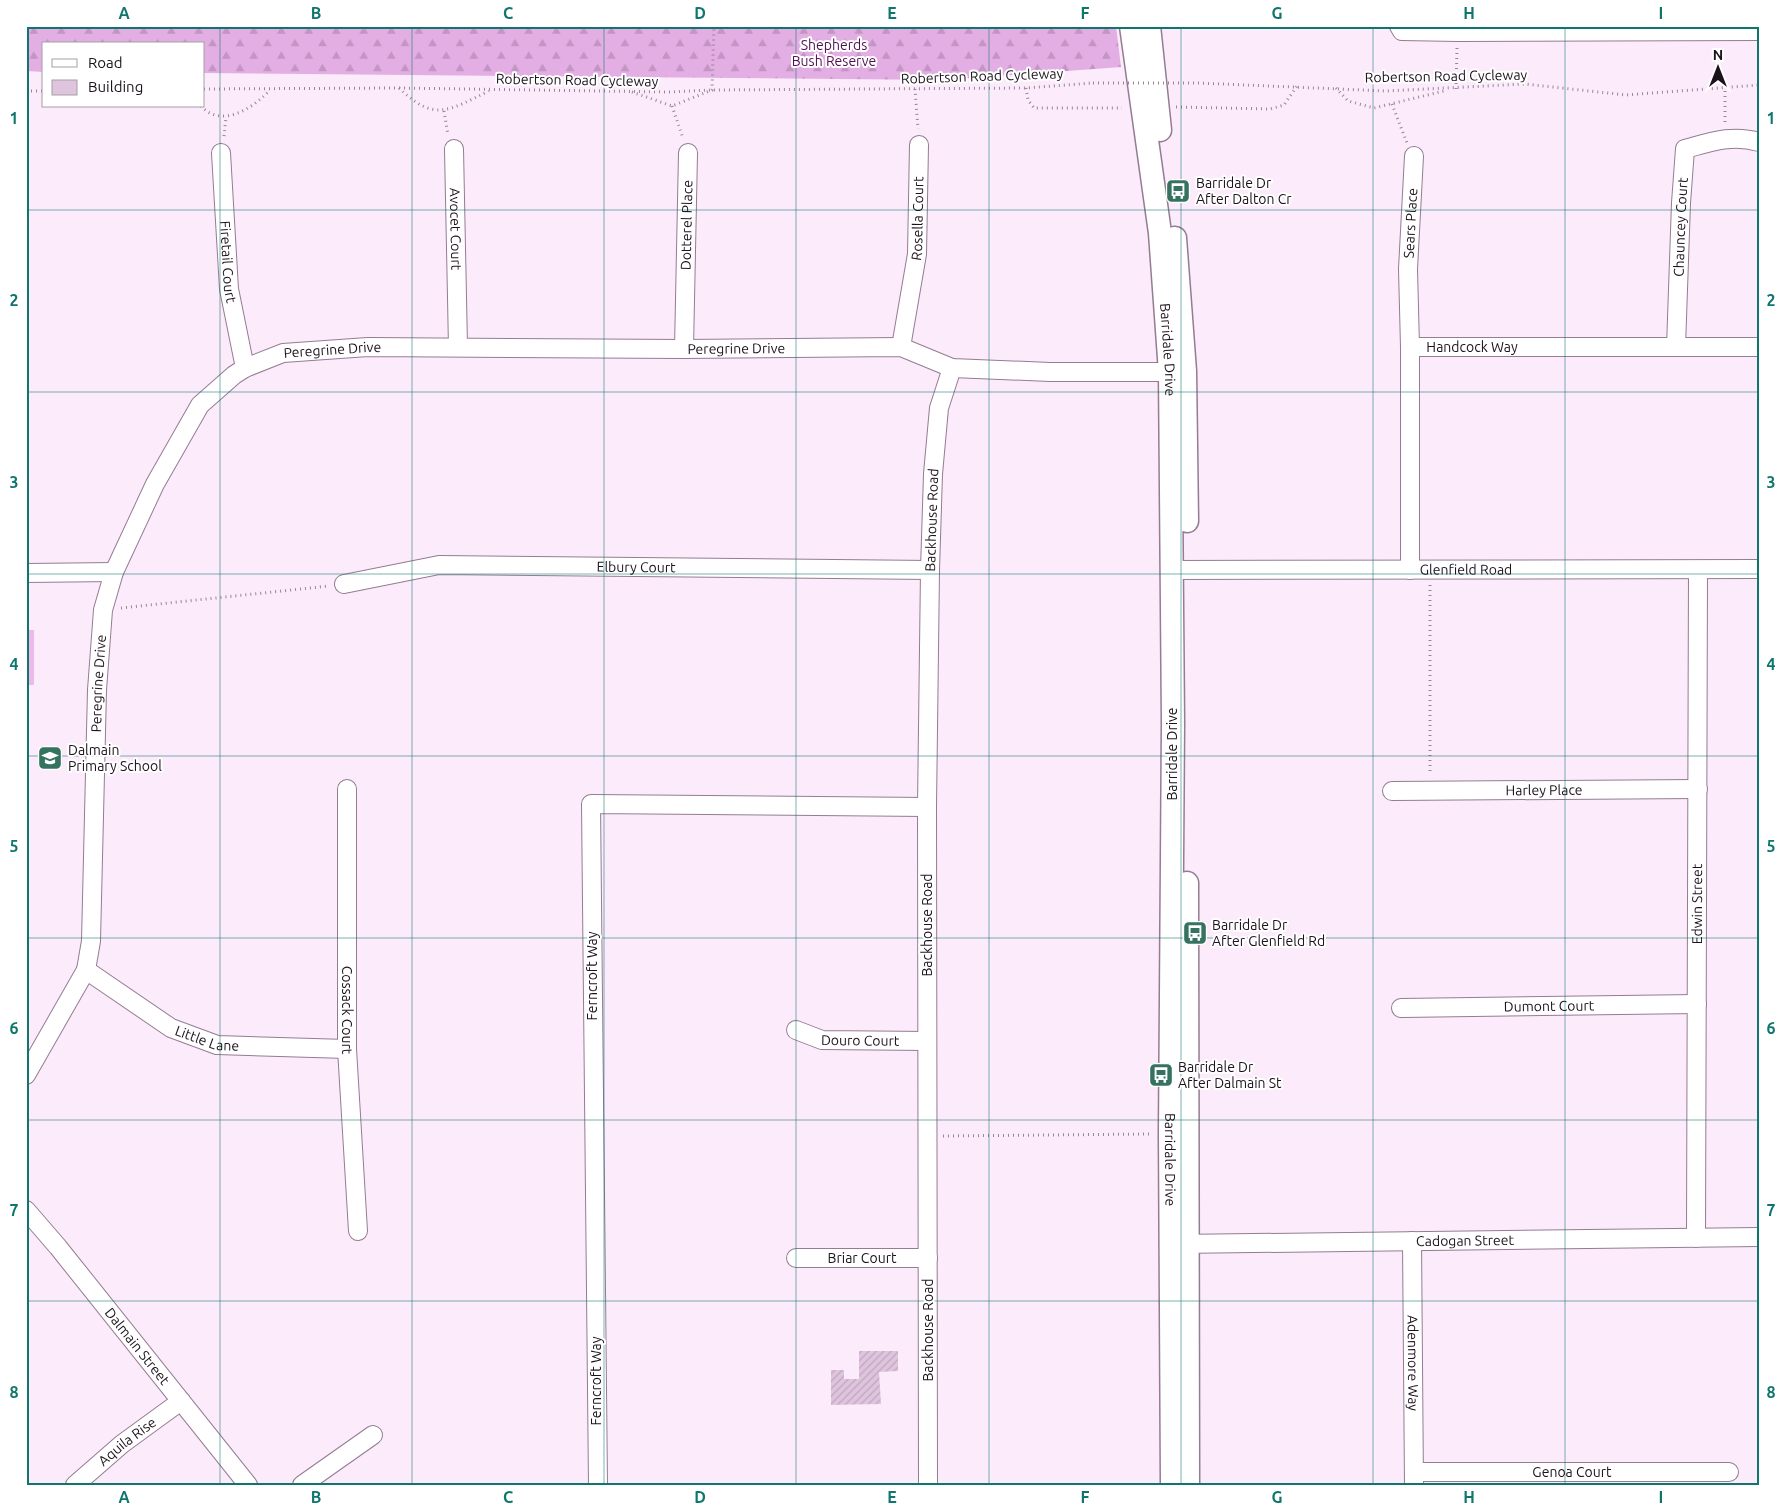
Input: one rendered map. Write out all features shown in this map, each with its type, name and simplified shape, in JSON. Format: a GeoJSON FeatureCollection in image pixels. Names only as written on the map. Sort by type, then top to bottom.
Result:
{"type":"FeatureCollection","features":[{"type":"Feature","properties":{"kind":"street","name":"Barridale Drive"},"geometry":{"type":"LineString","coordinates":[[1131,26],[1177,372]]}},
{"type":"Feature","properties":{"kind":"street","name":"Barridale Drive"},"geometry":{"type":"LineString","coordinates":[[1149,26],[1157,108],[1172,208],[1181,294],[1177,372],[1180,570],[1178,1244],[1172,1485]]}},
{"type":"Feature","properties":{"kind":"street"},"geometry":{"type":"LineString","coordinates":[[1399,26],[1402,31],[1458,32],[1615,28],[1759,31]]}},
{"type":"Feature","properties":{"kind":"street","name":"Chauncey Court"},"geometry":{"type":"LineString","coordinates":[[1676,346],[1681,203],[1686,149],[1725,138],[1746,138],[1759,142]]}},
{"type":"Feature","properties":{"kind":"street","name":"Rosella Court"},"geometry":{"type":"LineString","coordinates":[[901,346],[917,254],[919,145]]}},
{"type":"Feature","properties":{"kind":"street","name":"Avocet Court"},"geometry":{"type":"LineString","coordinates":[[454,149],[458,347]]}},
{"type":"Feature","properties":{"kind":"street","name":"Firetail Court"},"geometry":{"type":"LineString","coordinates":[[222,153],[229,289],[245,368]]}},
{"type":"Feature","properties":{"kind":"street","name":"Dotterel Place"},"geometry":{"type":"LineString","coordinates":[[684,349],[688,153]]}},
{"type":"Feature","properties":{"kind":"street","name":"Sears Place"},"geometry":{"type":"LineString","coordinates":[[1410,346],[1408,269],[1414,156]]}},
{"type":"Feature","properties":{"kind":"street","name":"Peregrine Drive"},"geometry":{"type":"LineString","coordinates":[[26,1075],[86,970],[91,941],[97,690],[103,610],[114,572],[155,484],[200,405],[234,375],[245,368],[283,353],[368,346],[684,349],[901,346],[952,368],[1050,372],[1177,372]]}},
{"type":"Feature","properties":{"kind":"street","name":"Handcock Way"},"geometry":{"type":"LineString","coordinates":[[1410,570],[1410,346],[1759,346]]}},
{"type":"Feature","properties":{"kind":"street","name":"Backhouse Road"},"geometry":{"type":"LineString","coordinates":[[928,1485],[927,1041],[930,570],[933,474],[939,408],[952,368]]}},
{"type":"Feature","properties":{"kind":"street","name":"Elbury Court"},"geometry":{"type":"LineString","coordinates":[[344,584],[439,566],[930,570]]}},
{"type":"Feature","properties":{"kind":"street","name":"Glenfield Road"},"geometry":{"type":"LineString","coordinates":[[1180,570],[1759,569]]}},
{"type":"Feature","properties":{"kind":"street","name":"Barridale Drive"},"geometry":{"type":"LineString","coordinates":[[1180,570],[1170,1133],[1178,1244],[1188,1485]]}},
{"type":"Feature","properties":{"kind":"street","name":"Edwin Street"},"geometry":{"type":"LineString","coordinates":[[1696,1238],[1698,570]]}},
{"type":"Feature","properties":{"kind":"street"},"geometry":{"type":"LineString","coordinates":[[26,573],[114,572]]}},
{"type":"Feature","properties":{"kind":"street","name":"Cossack Court"},"geometry":{"type":"LineString","coordinates":[[347,789],[347,1049],[358,1231]]}},
{"type":"Feature","properties":{"kind":"street","name":"Harley Place"},"geometry":{"type":"LineString","coordinates":[[1392,791],[1698,789]]}},
{"type":"Feature","properties":{"kind":"street","name":"Ferncroft Way"},"geometry":{"type":"LineString","coordinates":[[598,1485],[591,804],[928,807]]}},
{"type":"Feature","properties":{"kind":"street","name":"Little Lane"},"geometry":{"type":"LineString","coordinates":[[86,970],[171,1028],[217,1045],[347,1049]]}},
{"type":"Feature","properties":{"kind":"street","name":"Dumont Court"},"geometry":{"type":"LineString","coordinates":[[1401,1008],[1697,1004]]}},
{"type":"Feature","properties":{"kind":"street","name":"Douro Court"},"geometry":{"type":"LineString","coordinates":[[796,1030],[822,1040],[927,1041]]}},
{"type":"Feature","properties":{"kind":"street","name":"Dalmain Street"},"geometry":{"type":"LineString","coordinates":[[26,1210],[58,1246],[248,1485]]}},
{"type":"Feature","properties":{"kind":"street","name":"Cadogan Street"},"geometry":{"type":"LineString","coordinates":[[1178,1244],[1759,1237]]}},
{"type":"Feature","properties":{"kind":"street","name":"Adenmore Way"},"geometry":{"type":"LineString","coordinates":[[1412,1241],[1414,1478]]}},
{"type":"Feature","properties":{"kind":"street","name":"Briar Court"},"geometry":{"type":"LineString","coordinates":[[796,1258],[928,1258]]}},
{"type":"Feature","properties":{"kind":"street","name":"Aquila Rise"},"geometry":{"type":"LineString","coordinates":[[75,1485],[122,1444],[181,1401]]}},
{"type":"Feature","properties":{"kind":"street"},"geometry":{"type":"LineString","coordinates":[[302,1485],[373,1435]]}},
{"type":"Feature","properties":{"kind":"street","name":"Genoa Court"},"geometry":{"type":"LineString","coordinates":[[1414,1478],[1729,1472]]}},
{"type":"Feature","properties":{"kind":"path"},"geometry":{"type":"LineString","coordinates":[[632,92],[672,106],[712,90],[714,26]]}},
{"type":"Feature","properties":{"kind":"path"},"geometry":{"type":"LineString","coordinates":[[1336,88],[1348,101],[1374,108],[1418,96],[1456,89],[1458,32]]}},
{"type":"Feature","properties":{"kind":"path","name":"Robertson Road Cycleway"},"geometry":{"type":"LineString","coordinates":[[205,90],[398,88],[632,92],[915,90],[1026,88],[1093,83],[1198,83],[1386,91],[1456,89],[1525,84],[1626,96],[1759,85]]}},
{"type":"Feature","properties":{"kind":"path"},"geometry":{"type":"LineString","coordinates":[[1168,107],[1270,109],[1284,105],[1297,86]]}},
{"type":"Feature","properties":{"kind":"path"},"geometry":{"type":"LineString","coordinates":[[1725,87],[1725,138]]}},
{"type":"Feature","properties":{"kind":"path"},"geometry":{"type":"LineString","coordinates":[[398,88],[424,107],[444,111],[490,90]]}},
{"type":"Feature","properties":{"kind":"path"},"geometry":{"type":"LineString","coordinates":[[1026,88],[1028,100],[1034,108],[1127,108]]}},
{"type":"Feature","properties":{"kind":"path"},"geometry":{"type":"LineString","coordinates":[[203,108],[208,114],[226,117],[247,110],[270,90]]}},
{"type":"Feature","properties":{"kind":"path"},"geometry":{"type":"LineString","coordinates":[[915,90],[919,145]]}},
{"type":"Feature","properties":{"kind":"path"},"geometry":{"type":"LineString","coordinates":[[26,91],[42,91]]}},
{"type":"Feature","properties":{"kind":"path"},"geometry":{"type":"LineString","coordinates":[[1392,104],[1414,156]]}},
{"type":"Feature","properties":{"kind":"path"},"geometry":{"type":"LineString","coordinates":[[672,106],[688,153]]}},
{"type":"Feature","properties":{"kind":"path"},"geometry":{"type":"LineString","coordinates":[[444,111],[445,130],[454,149]]}},
{"type":"Feature","properties":{"kind":"path"},"geometry":{"type":"LineString","coordinates":[[1430,570],[1430,791]]}},
{"type":"Feature","properties":{"kind":"path"},"geometry":{"type":"LineString","coordinates":[[103,610],[344,584]]}},
{"type":"Feature","properties":{"kind":"path"},"geometry":{"type":"LineString","coordinates":[[928,1136],[1170,1133]]}},
{"type":"Feature","properties":{"kind":"green space","name":"Shepherds Bush Reserve"},"geometry":{"type":"Polygon","coordinates":[[[26,26],[1116,26],[1121,67],[942,80],[205,73],[205,42],[42,42],[42,72],[26,71],[26,26]]]}},
{"type":"Feature","properties":{"kind":"shaded area"},"geometry":{"type":"Polygon","coordinates":[[[26,630],[34,630],[34,685],[26,685],[26,630]]]}},
{"type":"Feature","properties":{"kind":"building"},"geometry":{"type":"Polygon","coordinates":[[[859,1351],[898,1351],[898,1371],[879,1372],[881,1404],[831,1405],[831,1370],[844,1370],[844,1379],[859,1379],[859,1351]]]}},
{"type":"Feature","properties":{"kind":"place","name":"Barridale Dr After Dalton Cr"},"geometry":{"type":"Point","coordinates":[1178,191]}},
{"type":"Feature","properties":{"kind":"place","name":"Dalmain Primary School"},"geometry":{"type":"Point","coordinates":[50,758]}},
{"type":"Feature","properties":{"kind":"place","name":"Barridale Dr After Glenfield Rd"},"geometry":{"type":"Point","coordinates":[1195,933]}},
{"type":"Feature","properties":{"kind":"place","name":"Barridale Dr After Dalmain St"},"geometry":{"type":"Point","coordinates":[1161,1075]}}]}
